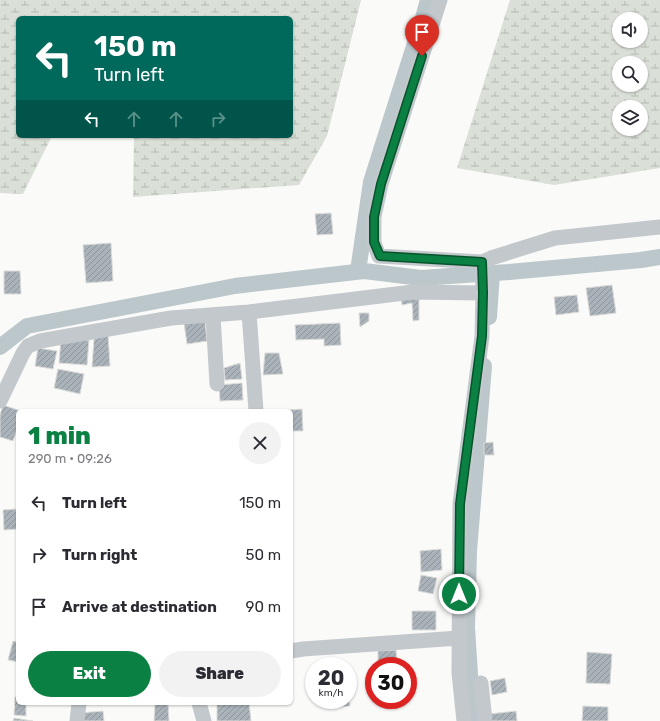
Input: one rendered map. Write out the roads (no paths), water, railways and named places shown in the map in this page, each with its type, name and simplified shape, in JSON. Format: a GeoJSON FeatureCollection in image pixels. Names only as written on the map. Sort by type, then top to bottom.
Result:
{"type":"FeatureCollection","features":[{"type":"Feature","properties":{"kind":"street"},"geometry":{"type":"LineString","coordinates":[[440,0],[381,184],[374,217],[374,242],[380,256],[482,265],[491,258],[555,238],[660,227]]}},
{"type":"Feature","properties":{"kind":"street"},"geometry":{"type":"LineString","coordinates":[[464,721],[459,673],[460,504],[482,336],[482,265]]}},
{"type":"Feature","properties":{"kind":"street"},"geometry":{"type":"LineString","coordinates":[[0,401],[23,353],[28,346],[40,341],[171,318],[248,312],[412,292],[483,289]]}},
{"type":"Feature","properties":{"kind":"street"},"geometry":{"type":"LineString","coordinates":[[248,312],[256,409]]}},
{"type":"Feature","properties":{"kind":"street"},"geometry":{"type":"LineString","coordinates":[[213,315],[217,384]]}},
{"type":"Feature","properties":{"kind":"street"},"geometry":{"type":"LineString","coordinates":[[293,652],[303,649],[459,638]]}},
{"type":"Feature","properties":{"kind":"street"},"geometry":{"type":"LineString","coordinates":[[481,683],[485,721]]}},
{"type":"Feature","properties":{"kind":"street"},"geometry":{"type":"LineString","coordinates":[[77,721],[79,705]]}},
{"type":"Feature","properties":{"kind":"street"},"geometry":{"type":"LineString","coordinates":[[199,705],[204,721]]}},
{"type":"Feature","properties":{"kind":"waterway"},"geometry":{"type":"LineString","coordinates":[[358,271],[371,182],[428,0]]}},
{"type":"Feature","properties":{"kind":"waterway"},"geometry":{"type":"LineString","coordinates":[[0,347],[27,326],[235,286],[364,271],[421,278],[509,272],[660,257]]}},
{"type":"Feature","properties":{"kind":"waterway"},"geometry":{"type":"LineString","coordinates":[[489,317],[492,273]]}},
{"type":"Feature","properties":{"kind":"waterway"},"geometry":{"type":"LineString","coordinates":[[477,721],[471,689],[467,628],[469,551],[484,366]]}}]}
